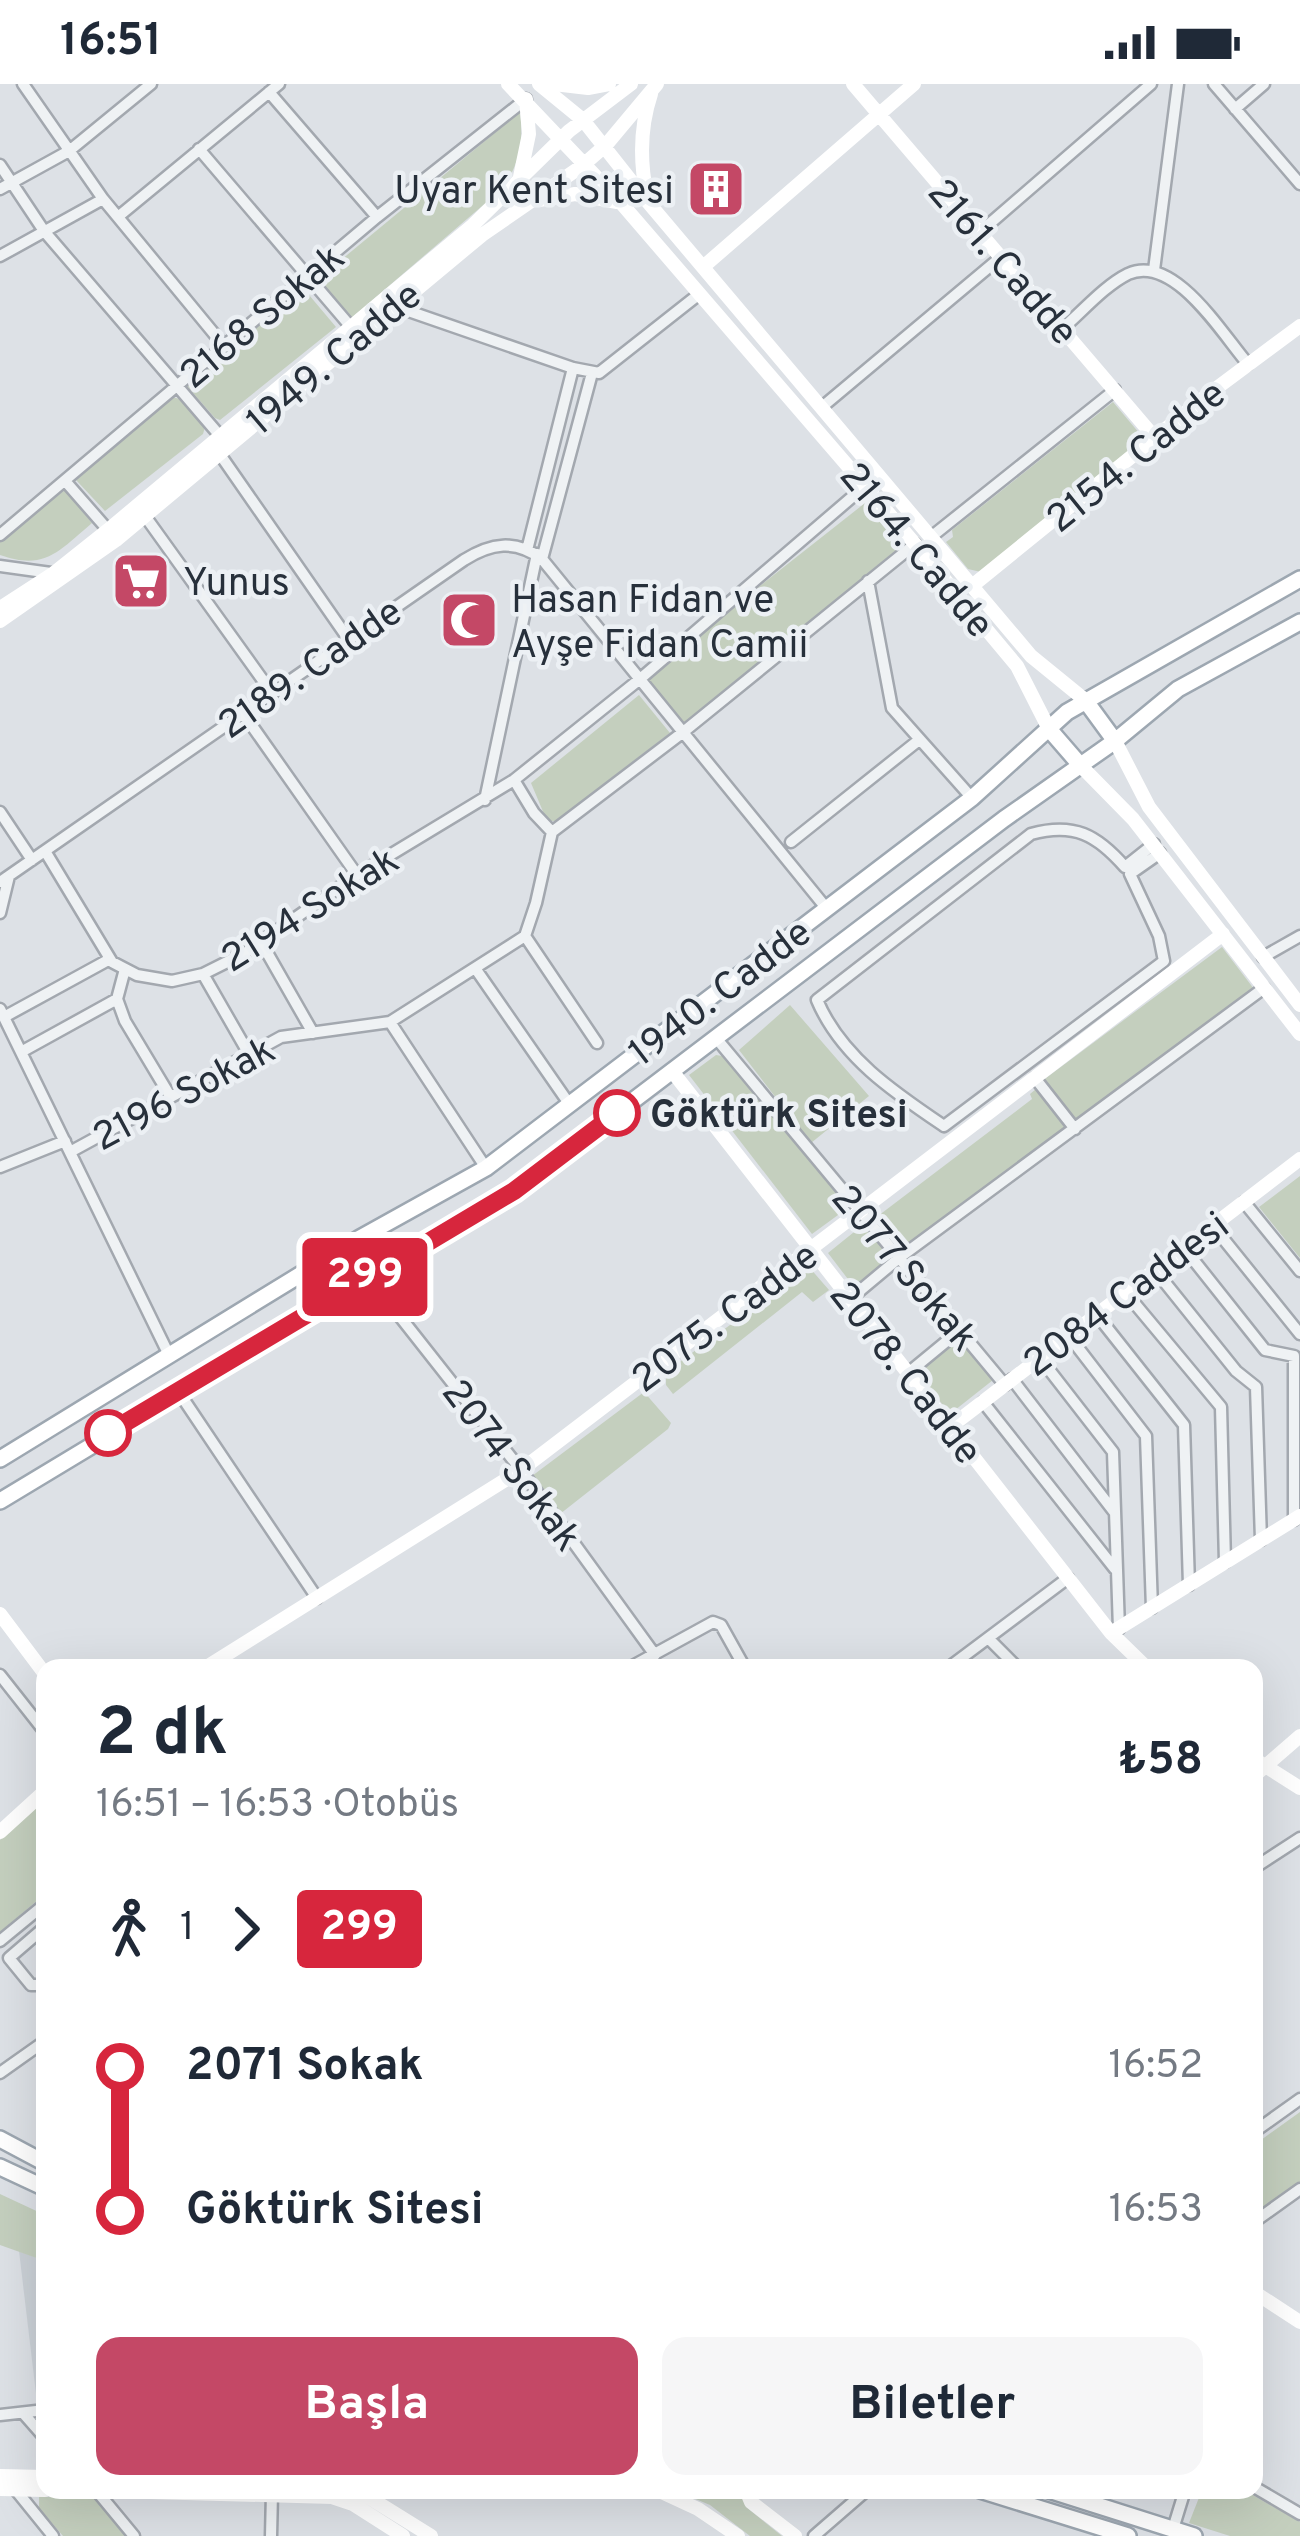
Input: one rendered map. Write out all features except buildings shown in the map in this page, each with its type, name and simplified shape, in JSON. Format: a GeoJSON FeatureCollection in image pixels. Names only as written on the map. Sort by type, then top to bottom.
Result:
{"type":"FeatureCollection","features":[{"type":"Feature","properties":{"kind":"main road","name":"1940. Cadde"},"geometry":{"type":"LineString","coordinates":[[0,1459],[359,1238],[486,1168],[972,798],[1085,700],[1300,579]]}},
{"type":"Feature","properties":{"kind":"main road","name":"1940. Cadde"},"geometry":{"type":"LineString","coordinates":[[0,1501],[514,1191],[1178,689],[1300,622]]}},
{"type":"Feature","properties":{"kind":"main road","name":"2164. Cadde"},"geometry":{"type":"LineString","coordinates":[[1085,700],[1115,741]]}},
{"type":"Feature","properties":{"kind":"main road","name":"2164. Cadde"},"geometry":{"type":"LineString","coordinates":[[1049,729],[1082,766]]}},
{"type":"Feature","properties":{"kind":"main road"},"geometry":{"type":"LineString","coordinates":[[0,2139],[36,2158]]}},
{"type":"Feature","properties":{"kind":"main road"},"geometry":{"type":"LineString","coordinates":[[0,2167],[36,2184]]}},
{"type":"Feature","properties":{"kind":"main road"},"geometry":{"type":"LineString","coordinates":[[1009,2499],[1127,2536]]}},
{"type":"Feature","properties":{"kind":"main road"},"geometry":{"type":"LineString","coordinates":[[1077,2499],[1194,2536]]}},
{"type":"Feature","properties":{"kind":"street"},"geometry":{"type":"LineString","coordinates":[[23,84],[103,199],[225,347]]}},
{"type":"Feature","properties":{"kind":"street"},"geometry":{"type":"LineString","coordinates":[[5,185],[69,151],[151,84]]}},
{"type":"Feature","properties":{"kind":"street","name":"2164. Cadde"},"geometry":{"type":"LineString","coordinates":[[508,84],[622,203],[915,544],[1017,666],[1049,729]]}},
{"type":"Feature","properties":{"kind":"street","name":"2164. Cadde"},"geometry":{"type":"LineString","coordinates":[[539,84],[606,145],[647,201],[1031,656],[1085,700]]}},
{"type":"Feature","properties":{"kind":"street"},"geometry":{"type":"LineString","coordinates":[[554,84],[589,88],[609,84]]}},
{"type":"Feature","properties":{"kind":"street","name":"1949. Cadde"},"geometry":{"type":"LineString","coordinates":[[0,621],[10,607],[473,225],[583,120],[631,84]]}},
{"type":"Feature","properties":{"kind":"street","name":"2161. Cadde"},"geometry":{"type":"LineString","coordinates":[[853,84],[1155,438]]}},
{"type":"Feature","properties":{"kind":"street"},"geometry":{"type":"LineString","coordinates":[[703,267],[914,84]]}},
{"type":"Feature","properties":{"kind":"street"},"geometry":{"type":"LineString","coordinates":[[980,232],[1151,84]]}},
{"type":"Feature","properties":{"kind":"street"},"geometry":{"type":"LineString","coordinates":[[1154,270],[1178,84]]}},
{"type":"Feature","properties":{"kind":"street"},"geometry":{"type":"LineString","coordinates":[[1214,84],[1300,184]]}},
{"type":"Feature","properties":{"kind":"street"},"geometry":{"type":"LineString","coordinates":[[1235,109],[1264,84]]}},
{"type":"Feature","properties":{"kind":"street"},"geometry":{"type":"LineString","coordinates":[[647,201],[642,171],[644,126],[655,86]]}},
{"type":"Feature","properties":{"kind":"street","name":"1949. Cadde"},"geometry":{"type":"LineString","coordinates":[[10,607],[145,516],[394,306],[523,205],[582,166],[655,86]]}},
{"type":"Feature","properties":{"kind":"street"},"geometry":{"type":"LineString","coordinates":[[119,216],[274,88],[377,217]]}},
{"type":"Feature","properties":{"kind":"street"},"geometry":{"type":"LineString","coordinates":[[518,182],[529,134],[526,99]]}},
{"type":"Feature","properties":{"kind":"street","name":"2168 Sokak"},"geometry":{"type":"LineString","coordinates":[[0,535],[377,217],[526,99]]}},
{"type":"Feature","properties":{"kind":"street"},"geometry":{"type":"LineString","coordinates":[[200,149],[351,327]]}},
{"type":"Feature","properties":{"kind":"street"},"geometry":{"type":"LineString","coordinates":[[0,165],[5,185],[220,436]]}},
{"type":"Feature","properties":{"kind":"street"},"geometry":{"type":"LineString","coordinates":[[523,205],[575,194],[622,203]]}},
{"type":"Feature","properties":{"kind":"street"},"geometry":{"type":"LineString","coordinates":[[0,256],[103,199]]}},
{"type":"Feature","properties":{"kind":"street"},"geometry":{"type":"LineString","coordinates":[[822,407],[1001,257]]}},
{"type":"Feature","properties":{"kind":"street"},"geometry":{"type":"LineString","coordinates":[[1062,329],[1122,278],[1154,270],[1178,282],[1248,364]]}},
{"type":"Feature","properties":{"kind":"street"},"geometry":{"type":"LineString","coordinates":[[394,306],[592,373],[606,370],[698,295]]}},
{"type":"Feature","properties":{"kind":"street","name":"2154. Cadde"},"geometry":{"type":"LineString","coordinates":[[972,586],[1248,364],[1298,330]]}},
{"type":"Feature","properties":{"kind":"street"},"geometry":{"type":"LineString","coordinates":[[484,800],[573,368]]}},
{"type":"Feature","properties":{"kind":"street"},"geometry":{"type":"LineString","coordinates":[[535,554],[592,373]]}},
{"type":"Feature","properties":{"kind":"street"},"geometry":{"type":"LineString","coordinates":[[931,537],[1114,390]]}},
{"type":"Feature","properties":{"kind":"street"},"geometry":{"type":"LineString","coordinates":[[219,453],[349,640]]}},
{"type":"Feature","properties":{"kind":"street"},"geometry":{"type":"LineString","coordinates":[[66,482],[108,530]]}},
{"type":"Feature","properties":{"kind":"street","name":"2194 Sokak"},"geometry":{"type":"LineString","coordinates":[[45,851],[110,958],[137,975],[172,981],[203,974],[514,780],[866,486]]}},
{"type":"Feature","properties":{"kind":"street"},"geometry":{"type":"LineString","coordinates":[[145,516],[272,693]]}},
{"type":"Feature","properties":{"kind":"street","name":"2189. Cadde"},"geometry":{"type":"LineString","coordinates":[[4,879],[472,555],[508,544],[535,554]]}},
{"type":"Feature","properties":{"kind":"street"},"geometry":{"type":"LineString","coordinates":[[597,1042],[524,936],[552,832],[915,544]]}},
{"type":"Feature","properties":{"kind":"street"},"geometry":{"type":"LineString","coordinates":[[535,554],[827,909]]}},
{"type":"Feature","properties":{"kind":"street"},"geometry":{"type":"LineString","coordinates":[[0,566],[54,573]]}},
{"type":"Feature","properties":{"kind":"street"},"geometry":{"type":"LineString","coordinates":[[868,580],[892,708],[972,798]]}},
{"type":"Feature","properties":{"kind":"street"},"geometry":{"type":"LineString","coordinates":[[0,590],[10,607]]}},
{"type":"Feature","properties":{"kind":"street"},"geometry":{"type":"LineString","coordinates":[[243,713],[357,875]]}},
{"type":"Feature","properties":{"kind":"street"},"geometry":{"type":"LineString","coordinates":[[791,842],[919,740]]}},
{"type":"Feature","properties":{"kind":"street","name":"2164. Cadde"},"geometry":{"type":"LineString","coordinates":[[1115,741],[1149,807],[1300,1005]]}},
{"type":"Feature","properties":{"kind":"street","name":"2164. Cadde"},"geometry":{"type":"LineString","coordinates":[[1082,766],[1157,849],[1300,1034]]}},
{"type":"Feature","properties":{"kind":"street"},"geometry":{"type":"LineString","coordinates":[[514,780],[552,832]]}},
{"type":"Feature","properties":{"kind":"street"},"geometry":{"type":"LineString","coordinates":[[0,812],[32,860]]}},
{"type":"Feature","properties":{"kind":"street"},"geometry":{"type":"LineString","coordinates":[[1048,829],[1084,833],[1102,840],[1127,870],[1159,936],[1165,961],[944,1126],[884,1086],[828,1025],[817,1000],[1031,834],[1048,829]]}},
{"type":"Feature","properties":{"kind":"street"},"geometry":{"type":"LineString","coordinates":[[1127,870],[1157,849]]}},
{"type":"Feature","properties":{"kind":"street"},"geometry":{"type":"LineString","coordinates":[[0,913],[4,879]]}},
{"type":"Feature","properties":{"kind":"street","name":"2075. Cadde"},"geometry":{"type":"LineString","coordinates":[[219,1659],[521,1470],[1223,934]]}},
{"type":"Feature","properties":{"kind":"street","name":"2196 Sokak"},"geometry":{"type":"LineString","coordinates":[[0,1167],[67,1146],[281,1037],[390,1022],[524,936]]}},
{"type":"Feature","properties":{"kind":"street"},"geometry":{"type":"LineString","coordinates":[[1263,957],[1300,936]]}},
{"type":"Feature","properties":{"kind":"street"},"geometry":{"type":"LineString","coordinates":[[261,942],[313,1033]]}},
{"type":"Feature","properties":{"kind":"street"},"geometry":{"type":"LineString","coordinates":[[110,958],[2,1013],[169,1355]]}},
{"type":"Feature","properties":{"kind":"street"},"geometry":{"type":"LineString","coordinates":[[124,968],[116,999],[170,1096]]}},
{"type":"Feature","properties":{"kind":"street"},"geometry":{"type":"LineString","coordinates":[[475,968],[570,1105]]}},
{"type":"Feature","properties":{"kind":"street"},"geometry":{"type":"LineString","coordinates":[[203,974],[249,1054]]}},
{"type":"Feature","properties":{"kind":"street"},"geometry":{"type":"LineString","coordinates":[[850,1299],[1264,988]]}},
{"type":"Feature","properties":{"kind":"street"},"geometry":{"type":"LineString","coordinates":[[21,1052],[116,999]]}},
{"type":"Feature","properties":{"kind":"street"},"geometry":{"type":"LineString","coordinates":[[390,1022],[486,1168]]}},
{"type":"Feature","properties":{"kind":"street","name":"2077 Sokak"},"geometry":{"type":"LineString","coordinates":[[716,1038],[1115,1514]]}},
{"type":"Feature","properties":{"kind":"street","name":"2078. Cadde"},"geometry":{"type":"LineString","coordinates":[[672,1071],[1068,1579],[1139,1659]]}},
{"type":"Feature","properties":{"kind":"street"},"geometry":{"type":"LineString","coordinates":[[1035,1078],[1075,1129]]}},
{"type":"Feature","properties":{"kind":"street","name":"2084 Caddesi"},"geometry":{"type":"LineString","coordinates":[[950,1427],[1300,1160]]}},
{"type":"Feature","properties":{"kind":"street"},"geometry":{"type":"LineString","coordinates":[[1244,1202],[1300,1270]]}},
{"type":"Feature","properties":{"kind":"street"},"geometry":{"type":"LineString","coordinates":[[1213,1226],[1295,1328]]}},
{"type":"Feature","properties":{"kind":"street"},"geometry":{"type":"LineString","coordinates":[[1115,1631],[1297,1518],[1294,1356],[1267,1352],[1184,1248]]}},
{"type":"Feature","properties":{"kind":"street"},"geometry":{"type":"LineString","coordinates":[[1155,1270],[1235,1371],[1258,1391],[1261,1540]]}},
{"type":"Feature","properties":{"kind":"street","name":"2074 Sokak"},"geometry":{"type":"LineString","coordinates":[[368,1276],[521,1470],[655,1654]]}},
{"type":"Feature","properties":{"kind":"street"},"geometry":{"type":"LineString","coordinates":[[1126,1293],[1222,1409],[1226,1562]]}},
{"type":"Feature","properties":{"kind":"street"},"geometry":{"type":"LineString","coordinates":[[1097,1315],[1184,1428],[1189,1585]]}},
{"type":"Feature","properties":{"kind":"street"},"geometry":{"type":"LineString","coordinates":[[908,1372],[959,1330]]}},
{"type":"Feature","properties":{"kind":"street"},"geometry":{"type":"LineString","coordinates":[[1069,1336],[1146,1436],[1152,1608]]}},
{"type":"Feature","properties":{"kind":"street"},"geometry":{"type":"LineString","coordinates":[[1040,1358],[1109,1445],[1114,1460],[1115,1631]]}},
{"type":"Feature","properties":{"kind":"street"},"geometry":{"type":"LineString","coordinates":[[178,1390],[317,1598]]}},
{"type":"Feature","properties":{"kind":"street"},"geometry":{"type":"LineString","coordinates":[[983,1402],[1116,1570]]}},
{"type":"Feature","properties":{"kind":"street"},"geometry":{"type":"LineString","coordinates":[[959,1659],[1068,1579]]}},
{"type":"Feature","properties":{"kind":"street"},"geometry":{"type":"LineString","coordinates":[[0,1613],[36,1662]]}},
{"type":"Feature","properties":{"kind":"street"},"geometry":{"type":"LineString","coordinates":[[646,1659],[713,1622],[721,1625],[741,1659]]}},
{"type":"Feature","properties":{"kind":"street"},"geometry":{"type":"LineString","coordinates":[[988,1638],[1009,1659]]}},
{"type":"Feature","properties":{"kind":"street"},"geometry":{"type":"LineString","coordinates":[[0,1675],[36,1721]]}},
{"type":"Feature","properties":{"kind":"street"},"geometry":{"type":"LineString","coordinates":[[1263,1763],[1300,1736]]}},
{"type":"Feature","properties":{"kind":"street"},"geometry":{"type":"LineString","coordinates":[[1263,1770],[1300,1788]]}},
{"type":"Feature","properties":{"kind":"street"},"geometry":{"type":"LineString","coordinates":[[0,1832],[36,1798]]}},
{"type":"Feature","properties":{"kind":"street"},"geometry":{"type":"LineString","coordinates":[[1263,1862],[1300,1838]]}},
{"type":"Feature","properties":{"kind":"street"},"geometry":{"type":"LineString","coordinates":[[0,1941],[36,1911]]}},
{"type":"Feature","properties":{"kind":"street"},"geometry":{"type":"LineString","coordinates":[[36,1935],[9,1958],[36,1985]]}},
{"type":"Feature","properties":{"kind":"street"},"geometry":{"type":"LineString","coordinates":[[0,2073],[36,2047]]}},
{"type":"Feature","properties":{"kind":"street"},"geometry":{"type":"LineString","coordinates":[[1263,2125],[1300,2099]]}},
{"type":"Feature","properties":{"kind":"street"},"geometry":{"type":"LineString","coordinates":[[1263,2215],[1300,2188]]}},
{"type":"Feature","properties":{"kind":"street"},"geometry":{"type":"LineString","coordinates":[[1263,2298],[1300,2322]]}},
{"type":"Feature","properties":{"kind":"street"},"geometry":{"type":"LineString","coordinates":[[0,2415],[36,2411]]}},
{"type":"Feature","properties":{"kind":"street"},"geometry":{"type":"LineString","coordinates":[[23,2413],[36,2428]]}},
{"type":"Feature","properties":{"kind":"street"},"geometry":{"type":"LineString","coordinates":[[7,2483],[53,2536]]}},
{"type":"Feature","properties":{"kind":"street"},"geometry":{"type":"LineString","coordinates":[[1263,2491],[1300,2514]]}},
{"type":"Feature","properties":{"kind":"street"},"geometry":{"type":"LineString","coordinates":[[103,2499],[134,2536]]}},
{"type":"Feature","properties":{"kind":"street"},"geometry":{"type":"LineString","coordinates":[[272,2499],[272,2536]]}},
{"type":"Feature","properties":{"kind":"street"},"geometry":{"type":"LineString","coordinates":[[344,2499],[384,2531],[403,2536]]}},
{"type":"Feature","properties":{"kind":"street"},"geometry":{"type":"LineString","coordinates":[[371,2499],[431,2536]]}},
{"type":"Feature","properties":{"kind":"street"},"geometry":{"type":"LineString","coordinates":[[674,2499],[738,2536]]}},
{"type":"Feature","properties":{"kind":"street"},"geometry":{"type":"LineString","coordinates":[[750,2499],[794,2536]]}},
{"type":"Feature","properties":{"kind":"street"},"geometry":{"type":"LineString","coordinates":[[814,2536],[856,2499]]}},
{"type":"Feature","properties":{"kind":"street"},"geometry":{"type":"LineString","coordinates":[[1174,2530],[1183,2499]]}},
{"type":"Feature","properties":{"kind":"street"},"geometry":{"type":"LineString","coordinates":[[709,2536],[724,2525]]}},
{"type":"Feature","properties":{"kind":"shaded area"},"geometry":{"type":"Polygon","coordinates":[[[19,2251],[36,2258],[36,2394],[19,2251]]]}},
{"type":"Feature","properties":{"kind":"green space"},"geometry":{"type":"Polygon","coordinates":[[[520,112],[519,153],[502,189],[348,321],[319,289],[318,279],[520,112]]]}},
{"type":"Feature","properties":{"kind":"green space"},"geometry":{"type":"Polygon","coordinates":[[[304,289],[336,327],[220,420],[215,418],[186,385],[304,289]]]}},
{"type":"Feature","properties":{"kind":"green space"},"geometry":{"type":"Polygon","coordinates":[[[172,397],[184,400],[205,427],[203,434],[105,511],[76,480],[172,397]]]}},
{"type":"Feature","properties":{"kind":"green space"},"geometry":{"type":"Polygon","coordinates":[[[1113,402],[1140,434],[1140,441],[981,572],[968,569],[946,542],[953,537],[952,530],[1113,402]]]}},
{"type":"Feature","properties":{"kind":"green space"},"geometry":{"type":"Polygon","coordinates":[[[65,490],[92,523],[51,556],[29,561],[0,555],[0,540],[65,490]]]}},
{"type":"Feature","properties":{"kind":"green space"},"geometry":{"type":"Polygon","coordinates":[[[865,503],[900,547],[682,725],[647,680],[651,672],[865,503]]]}},
{"type":"Feature","properties":{"kind":"green space"},"geometry":{"type":"Polygon","coordinates":[[[639,695],[670,733],[556,821],[547,821],[531,783],[639,695]]]}},
{"type":"Feature","properties":{"kind":"green space"},"geometry":{"type":"Polygon","coordinates":[[[1222,947],[1254,989],[1075,1122],[1042,1081],[1222,947]]]}},
{"type":"Feature","properties":{"kind":"green space"},"geometry":{"type":"Polygon","coordinates":[[[790,1005],[869,1096],[811,1143],[739,1050],[790,1005]]]}},
{"type":"Feature","properties":{"kind":"green space"},"geometry":{"type":"Polygon","coordinates":[[[716,1055],[722,1056],[849,1207],[812,1234],[689,1075],[716,1055]]]}},
{"type":"Feature","properties":{"kind":"green space"},"geometry":{"type":"Polygon","coordinates":[[[1036,1089],[1066,1129],[901,1251],[874,1219],[1032,1099],[1030,1094],[1036,1089]]]}},
{"type":"Feature","properties":{"kind":"green space"},"geometry":{"type":"Polygon","coordinates":[[[1300,1176],[1300,1258],[1259,1207],[1300,1176]]]}},
{"type":"Feature","properties":{"kind":"green space"},"geometry":{"type":"Polygon","coordinates":[[[864,1224],[891,1258],[854,1287],[828,1253],[864,1224]]]}},
{"type":"Feature","properties":{"kind":"green space"},"geometry":{"type":"Polygon","coordinates":[[[809,1267],[829,1290],[813,1302],[802,1292],[673,1394],[666,1385],[666,1372],[809,1267]]]}},
{"type":"Feature","properties":{"kind":"green space"},"geometry":{"type":"Polygon","coordinates":[[[960,1338],[993,1380],[950,1414],[917,1372],[960,1338]]]}},
{"type":"Feature","properties":{"kind":"green space"},"geometry":{"type":"Polygon","coordinates":[[[644,1392],[671,1423],[668,1429],[560,1514],[532,1476],[644,1392]]]}},
{"type":"Feature","properties":{"kind":"green space"},"geometry":{"type":"Polygon","coordinates":[[[36,1807],[36,1902],[0,1932],[0,1840],[36,1807]]]}},
{"type":"Feature","properties":{"kind":"green space"},"geometry":{"type":"Polygon","coordinates":[[[1300,2112],[1300,2188],[1263,2215],[1263,2139],[1300,2112]]]}},
{"type":"Feature","properties":{"kind":"green space"},"geometry":{"type":"Polygon","coordinates":[[[0,2194],[36,2211],[36,2258],[0,2245],[0,2194]]]}},
{"type":"Feature","properties":{"kind":"green space"},"geometry":{"type":"Polygon","coordinates":[[[39,2499],[95,2499],[126,2536],[63,2536],[39,2508],[39,2499]]]}},
{"type":"Feature","properties":{"kind":"green space"},"geometry":{"type":"Polygon","coordinates":[[[696,2499],[743,2499],[782,2536],[750,2536],[696,2499]]]}},
{"type":"Feature","properties":{"kind":"green space"},"geometry":{"type":"Polygon","coordinates":[[[1198,2499],[1260,2499],[1300,2522],[1300,2536],[1230,2536],[1189,2523],[1198,2499]]]}},
{"type":"Feature","properties":{"kind":"bus line","name":"299"},"geometry":{"type":"LineString","coordinates":[[108,1433],[489,1207],[617,1113]]}},
{"type":"Feature","properties":{"kind":"place","name":"Uyar Kent Sitesi"},"geometry":{"type":"Point","coordinates":[716,189]}},
{"type":"Feature","properties":{"kind":"place","name":"Yunus"},"geometry":{"type":"Point","coordinates":[141,581]}},
{"type":"Feature","properties":{"kind":"place","name":"Hasan Fidan ve Ayşe Fidan Camii"},"geometry":{"type":"Point","coordinates":[469,620]}},
{"type":"Feature","properties":{"kind":"place","name":"Göktürk Sitesi"},"geometry":{"type":"Point","coordinates":[617,1113]}}]}
